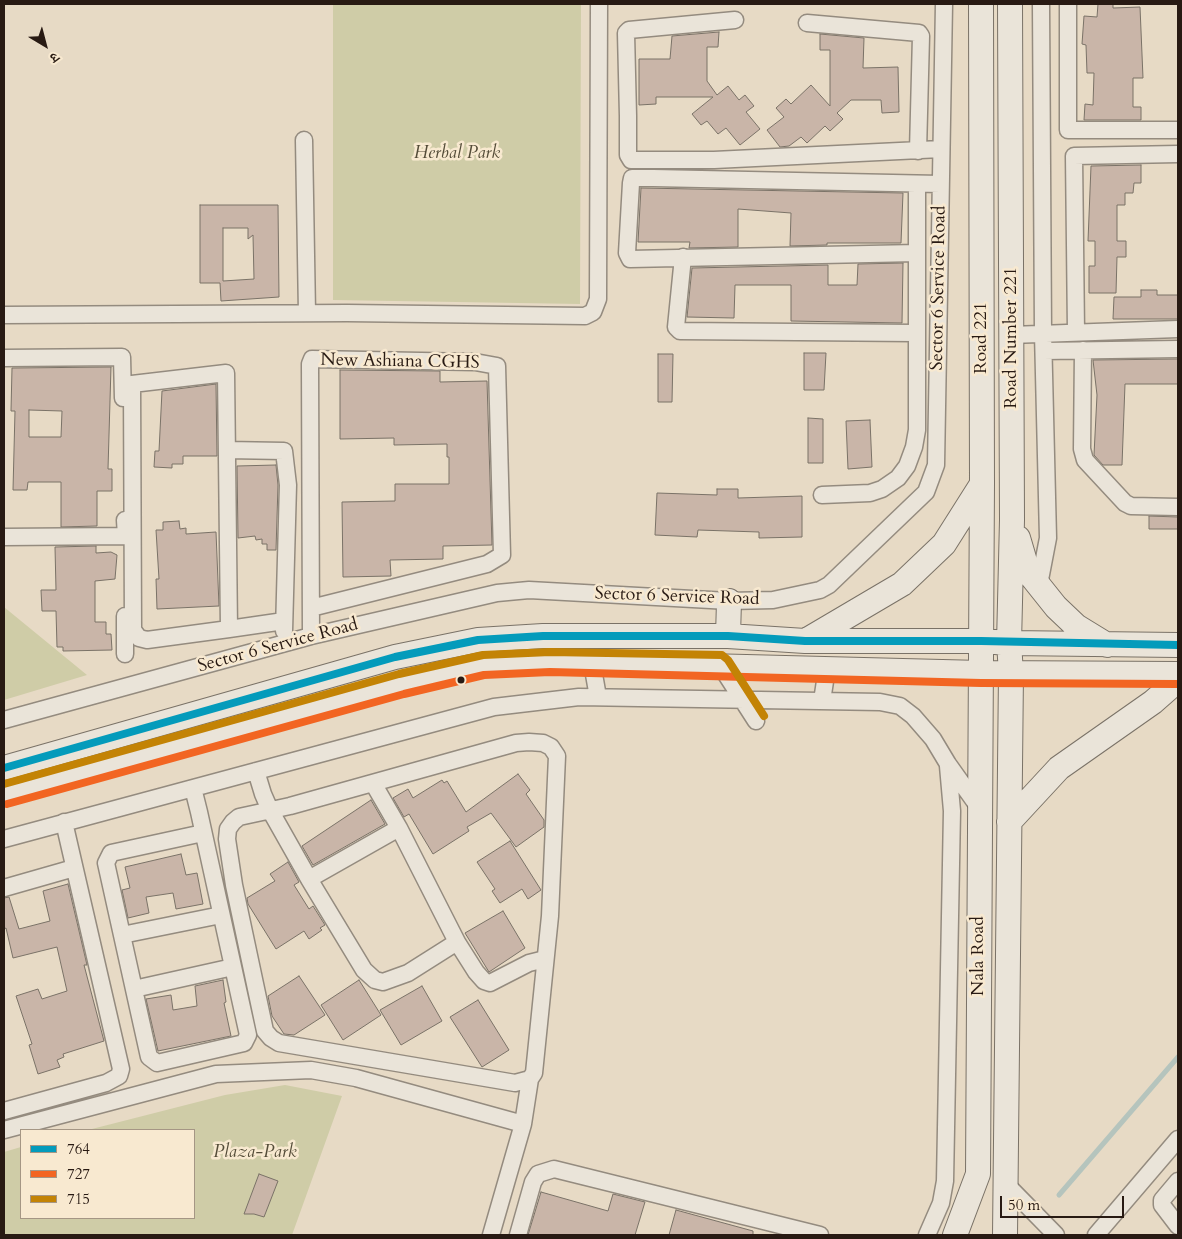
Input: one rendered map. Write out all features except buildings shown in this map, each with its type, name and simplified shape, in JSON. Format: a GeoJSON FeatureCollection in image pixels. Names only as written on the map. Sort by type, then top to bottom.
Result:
{"type":"FeatureCollection","features":[{"type":"Feature","properties":{"kind":"main road","name":"Road 221"},"geometry":{"type":"LineString","coordinates":[[981,4],[981,673]]}},
{"type":"Feature","properties":{"kind":"main road","name":"Road Number 221"},"geometry":{"type":"LineString","coordinates":[[1010,4],[1012,520],[1009,643],[1011,673]]}},
{"type":"Feature","properties":{"kind":"main road"},"geometry":{"type":"LineString","coordinates":[[805,641],[902,584],[944,544],[982,484]]}},
{"type":"Feature","properties":{"kind":"main road"},"geometry":{"type":"LineString","coordinates":[[1012,520],[1028,572],[1056,607],[1076,626],[1108,645]]}},
{"type":"Feature","properties":{"kind":"main road"},"geometry":{"type":"LineString","coordinates":[[728,636],[729,601]]}},
{"type":"Feature","properties":{"kind":"main road"},"geometry":{"type":"LineString","coordinates":[[4,768],[395,657],[478,640],[543,636],[728,636],[805,641],[981,641],[1178,645]]}},
{"type":"Feature","properties":{"kind":"main road"},"geometry":{"type":"LineString","coordinates":[[4,794],[402,684],[483,665],[592,662],[981,673],[1178,674]]}},
{"type":"Feature","properties":{"kind":"main road","name":"Nala Road"},"geometry":{"type":"LineString","coordinates":[[955,1235],[978,1174],[981,673]]}},
{"type":"Feature","properties":{"kind":"main road","name":"Nala Road"},"geometry":{"type":"LineString","coordinates":[[1005,1235],[1011,673]]}},
{"type":"Feature","properties":{"kind":"main road"},"geometry":{"type":"LineString","coordinates":[[1009,822],[1059,768],[1153,702],[1178,680]]}},
{"type":"Feature","properties":{"kind":"street"},"geometry":{"type":"LineString","coordinates":[[4,315],[307,313],[585,316],[592,312],[598,299],[598,4]]}},
{"type":"Feature","properties":{"kind":"street","name":"Sector 6 Service Road"},"geometry":{"type":"LineString","coordinates":[[4,720],[310,636],[516,591],[729,601],[773,600],[820,590],[829,585],[926,492],[933,477],[937,453],[944,4]]}},
{"type":"Feature","properties":{"kind":"street"},"geometry":{"type":"LineString","coordinates":[[1039,584],[1048,538],[1043,333],[1041,4]]}},
{"type":"Feature","properties":{"kind":"street"},"geometry":{"type":"LineString","coordinates":[[1068,4],[1068,130],[1178,130]]}},
{"type":"Feature","properties":{"kind":"street"},"geometry":{"type":"LineString","coordinates":[[735,20],[628,30],[626,33],[628,155],[631,160],[714,160],[941,149]]}},
{"type":"Feature","properties":{"kind":"street"},"geometry":{"type":"LineString","coordinates":[[807,22],[919,33],[921,36],[918,151]]}},
{"type":"Feature","properties":{"kind":"street"},"geometry":{"type":"LineString","coordinates":[[304,140],[307,313]]}},
{"type":"Feature","properties":{"kind":"street"},"geometry":{"type":"LineString","coordinates":[[1076,332],[1074,156],[1178,154]]}},
{"type":"Feature","properties":{"kind":"street"},"geometry":{"type":"LineString","coordinates":[[917,253],[633,259],[628,256],[632,178],[940,184]]}},
{"type":"Feature","properties":{"kind":"street"},"geometry":{"type":"LineString","coordinates":[[822,495],[870,493],[882,489],[898,478],[907,466],[914,446],[917,430],[917,184]]}},
{"type":"Feature","properties":{"kind":"street"},"geometry":{"type":"LineString","coordinates":[[683,257],[676,327],[680,331],[911,334],[917,330]]}},
{"type":"Feature","properties":{"kind":"street"},"geometry":{"type":"LineString","coordinates":[[1012,335],[1178,329]]}},
{"type":"Feature","properties":{"kind":"street"},"geometry":{"type":"LineString","coordinates":[[1044,351],[1178,349]]}},
{"type":"Feature","properties":{"kind":"street"},"geometry":{"type":"LineString","coordinates":[[1083,350],[1082,449],[1085,460],[1125,503],[1131,506],[1178,507]]}},
{"type":"Feature","properties":{"kind":"street"},"geometry":{"type":"LineString","coordinates":[[4,358],[122,357],[126,536],[125,654]]}},
{"type":"Feature","properties":{"kind":"street","name":"New Ashiana CGHS"},"geometry":{"type":"LineString","coordinates":[[312,360],[475,362],[497,366],[502,556],[487,564],[310,608],[310,364],[312,360]]}},
{"type":"Feature","properties":{"kind":"street"},"geometry":{"type":"LineString","coordinates":[[229,629],[226,373],[132,384],[133,630],[139,638],[147,640],[229,629],[284,621]]}},
{"type":"Feature","properties":{"kind":"street"},"geometry":{"type":"LineString","coordinates":[[227,450],[284,451],[288,485],[284,644]]}},
{"type":"Feature","properties":{"kind":"street"},"geometry":{"type":"LineString","coordinates":[[4,537],[126,536]]}},
{"type":"Feature","properties":{"kind":"street"},"geometry":{"type":"LineString","coordinates":[[310,608],[310,636]]}},
{"type":"Feature","properties":{"kind":"street"},"geometry":{"type":"LineString","coordinates":[[592,662],[598,697]]}},
{"type":"Feature","properties":{"kind":"street"},"geometry":{"type":"LineString","coordinates":[[720,665],[756,721]]}},
{"type":"Feature","properties":{"kind":"street"},"geometry":{"type":"LineString","coordinates":[[822,701],[827,668]]}},
{"type":"Feature","properties":{"kind":"street"},"geometry":{"type":"LineString","coordinates":[[4,839],[494,708],[579,696],[880,702],[900,706],[928,732],[980,809]]}},
{"type":"Feature","properties":{"kind":"street"},"geometry":{"type":"LineString","coordinates":[[490,1235],[523,1124],[530,1079],[534,1074],[550,916],[557,756],[551,747],[543,743],[516,743],[373,783],[239,817],[228,829],[227,840],[234,885],[264,1031],[271,1038],[279,1044],[515,1083],[530,1079]]}},
{"type":"Feature","properties":{"kind":"street"},"geometry":{"type":"LineString","coordinates":[[927,1235],[941,1202],[945,1181],[952,810],[948,764]]}},
{"type":"Feature","properties":{"kind":"street"},"geometry":{"type":"LineString","coordinates":[[256,771],[262,794],[309,879],[364,970],[375,980],[383,982],[395,980],[438,956],[457,942]]}},
{"type":"Feature","properties":{"kind":"street"},"geometry":{"type":"LineString","coordinates":[[373,783],[399,828],[457,942],[484,981],[490,983],[529,963],[545,960]]}},
{"type":"Feature","properties":{"kind":"street"},"geometry":{"type":"LineString","coordinates":[[193,788],[248,1035],[244,1043],[157,1063],[149,1058],[106,863],[107,857],[111,853],[203,833]]}},
{"type":"Feature","properties":{"kind":"street"},"geometry":{"type":"LineString","coordinates":[[4,1111],[106,1083],[119,1076],[121,1069],[64,822]]}},
{"type":"Feature","properties":{"kind":"street"},"geometry":{"type":"LineString","coordinates":[[309,879],[399,828]]}},
{"type":"Feature","properties":{"kind":"street"},"geometry":{"type":"LineString","coordinates":[[4,888],[74,868]]}},
{"type":"Feature","properties":{"kind":"street"},"geometry":{"type":"LineString","coordinates":[[122,935],[221,914]]}},
{"type":"Feature","properties":{"kind":"street"},"geometry":{"type":"LineString","coordinates":[[134,989],[233,967]]}},
{"type":"Feature","properties":{"kind":"street"},"geometry":{"type":"LineString","coordinates":[[4,1130],[216,1074],[311,1070],[356,1078],[523,1124]]}},
{"type":"Feature","properties":{"kind":"street"},"geometry":{"type":"LineString","coordinates":[[1096,1235],[1178,1139]]}},
{"type":"Feature","properties":{"kind":"street"},"geometry":{"type":"LineString","coordinates":[[518,1235],[538,1174],[554,1169],[766,1229],[820,1235]]}},
{"type":"Feature","properties":{"kind":"street"},"geometry":{"type":"LineString","coordinates":[[1178,1181],[1162,1200],[1162,1204],[1178,1226]]}},
{"type":"Feature","properties":{"kind":"street"},"geometry":{"type":"LineString","coordinates":[[1005,1183],[1056,1235]]}},
{"type":"Feature","properties":{"kind":"green space","name":"Herbal Park"},"geometry":{"type":"Polygon","coordinates":[[[333,4],[581,4],[580,304],[333,300],[333,4]]]}},
{"type":"Feature","properties":{"kind":"green space"},"geometry":{"type":"Polygon","coordinates":[[[4,607],[87,675],[4,700],[4,607]]]}},
{"type":"Feature","properties":{"kind":"green space","name":"Plaza-Park"},"geometry":{"type":"Polygon","coordinates":[[[285,1085],[342,1096],[292,1235],[4,1235],[4,1152],[20,1147],[20,1219],[195,1219],[195,1129],[92,1129],[225,1095],[285,1085]]]}},
{"type":"Feature","properties":{"kind":"waterway"},"geometry":{"type":"LineString","coordinates":[[1059,1195],[1178,1057]]}},
{"type":"Feature","properties":{"kind":"transit line","name":"764"},"geometry":{"type":"LineString","coordinates":[[4,768],[395,657],[478,640],[543,636],[728,636],[805,641],[981,641],[1178,645]]}},
{"type":"Feature","properties":{"kind":"transit line","name":"715"},"geometry":{"type":"LineString","coordinates":[[4,784],[399,674],[483,655],[550,652],[722,655],[728,660],[764,716]]}},
{"type":"Feature","properties":{"kind":"transit line","name":"727"},"geometry":{"type":"LineString","coordinates":[[7,804],[404,694],[484,675],[550,672],[981,683],[1178,684]]}}]}
